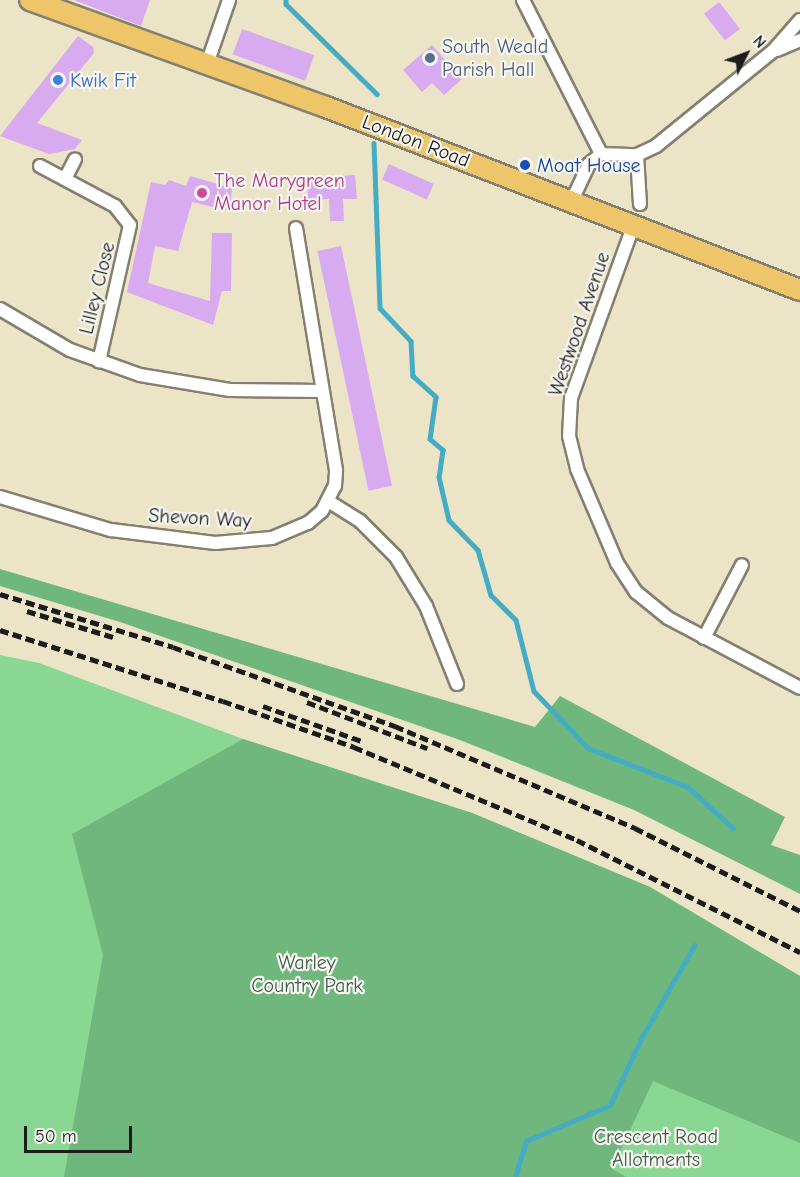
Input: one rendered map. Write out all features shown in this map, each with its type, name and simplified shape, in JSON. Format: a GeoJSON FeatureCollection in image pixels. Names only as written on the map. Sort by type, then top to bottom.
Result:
{"type":"FeatureCollection","features":[{"type":"Feature","properties":{"kind":"main road","name":"London Road"},"geometry":{"type":"LineString","coordinates":[[30,0],[572,200],[800,290]]}},
{"type":"Feature","properties":{"kind":"street"},"geometry":{"type":"LineString","coordinates":[[207,64],[229,0]]}},
{"type":"Feature","properties":{"kind":"street"},"geometry":{"type":"LineString","coordinates":[[523,0],[601,154]]}},
{"type":"Feature","properties":{"kind":"street"},"geometry":{"type":"LineString","coordinates":[[572,200],[589,164],[601,154],[637,155],[656,146],[773,51],[800,20]]}},
{"type":"Feature","properties":{"kind":"street"},"geometry":{"type":"LineString","coordinates":[[773,51],[800,40]]}},
{"type":"Feature","properties":{"kind":"street"},"geometry":{"type":"LineString","coordinates":[[637,155],[640,204]]}},
{"type":"Feature","properties":{"kind":"street"},"geometry":{"type":"LineString","coordinates":[[65,179],[75,159]]}},
{"type":"Feature","properties":{"kind":"street","name":"Lilley Close"},"geometry":{"type":"LineString","coordinates":[[40,166],[115,206],[129,225],[99,362]]}},
{"type":"Feature","properties":{"kind":"street","name":"Westwood Avenue"},"geometry":{"type":"LineString","coordinates":[[634,224],[571,398],[571,452],[624,577],[652,606],[704,638],[800,688]]}},
{"type":"Feature","properties":{"kind":"street"},"geometry":{"type":"LineString","coordinates":[[296,228],[321,391],[336,470],[328,501],[360,521],[396,557],[426,606],[457,684]]}},
{"type":"Feature","properties":{"kind":"street"},"geometry":{"type":"LineString","coordinates":[[0,309],[41,335],[99,362],[184,385],[321,391]]}},
{"type":"Feature","properties":{"kind":"street","name":"Shevon Way"},"geometry":{"type":"LineString","coordinates":[[0,497],[111,530],[214,543],[254,542],[290,532],[322,511],[328,501]]}},
{"type":"Feature","properties":{"kind":"street"},"geometry":{"type":"LineString","coordinates":[[704,638],[742,565]]}},
{"type":"Feature","properties":{"kind":"green space"},"geometry":{"type":"Polygon","coordinates":[[[0,569],[535,727],[560,696],[785,817],[771,845],[800,855],[800,894],[634,810],[460,740],[120,622],[0,586],[0,569]]]}},
{"type":"Feature","properties":{"kind":"green space","name":"Warley Country Park"},"geometry":{"type":"Polygon","coordinates":[[[0,655],[39,663],[243,739],[472,813],[650,887],[800,976],[800,1177],[0,1177],[0,655]]]}},
{"type":"Feature","properties":{"kind":"green space","name":"Warley Country Park"},"geometry":{"type":"Polygon","coordinates":[[[243,739],[472,813],[650,887],[800,976],[800,1143],[653,1081],[612,1169],[626,1177],[64,1177],[103,955],[72,834],[243,739]]]}},
{"type":"Feature","properties":{"kind":"building"},"geometry":{"type":"Polygon","coordinates":[[[74,0],[150,0],[141,26],[74,0]]]}},
{"type":"Feature","properties":{"kind":"building"},"geometry":{"type":"Polygon","coordinates":[[[719,2],[740,29],[725,40],[704,14],[719,2]]]}},
{"type":"Feature","properties":{"kind":"building"},"geometry":{"type":"Polygon","coordinates":[[[242,29],[314,55],[305,81],[233,54],[242,29]]]}},
{"type":"Feature","properties":{"kind":"building","name":"Kwik Fit"},"geometry":{"type":"Polygon","coordinates":[[[78,36],[93,47],[94,53],[37,123],[82,140],[75,149],[49,154],[0,136],[78,36]]]}},
{"type":"Feature","properties":{"kind":"building","name":"South Weald Parish Hall"},"geometry":{"type":"Polygon","coordinates":[[[432,45],[462,79],[444,95],[432,83],[422,92],[403,70],[432,45]]]}},
{"type":"Feature","properties":{"kind":"building"},"geometry":{"type":"Polygon","coordinates":[[[389,164],[434,184],[427,199],[382,180],[389,164]]]}},
{"type":"Feature","properties":{"kind":"building"},"geometry":{"type":"Polygon","coordinates":[[[355,175],[357,199],[343,199],[344,221],[330,221],[329,199],[308,200],[307,178],[355,175]]]}},
{"type":"Feature","properties":{"kind":"building"},"geometry":{"type":"Polygon","coordinates":[[[190,176],[232,188],[230,211],[192,202],[178,251],[155,246],[148,283],[210,301],[212,233],[232,233],[231,291],[222,291],[213,325],[127,292],[151,182],[165,185],[169,180],[186,186],[190,176]]]}},
{"type":"Feature","properties":{"kind":"building"},"geometry":{"type":"Polygon","coordinates":[[[341,246],[392,486],[368,491],[318,251],[341,246]]]}},
{"type":"Feature","properties":{"kind":"waterway"},"geometry":{"type":"LineString","coordinates":[[286,0],[286,4],[377,94]]}},
{"type":"Feature","properties":{"kind":"waterway"},"geometry":{"type":"LineString","coordinates":[[374,143],[380,308],[411,341],[413,376],[436,397],[430,439],[443,450],[439,477],[449,520],[478,550],[491,595],[516,620],[534,691],[588,748],[688,787],[733,828]]}},
{"type":"Feature","properties":{"kind":"waterway"},"geometry":{"type":"LineString","coordinates":[[515,1177],[526,1141],[610,1105],[642,1037],[694,946]]}},
{"type":"Feature","properties":{"kind":"railway"},"geometry":{"type":"LineString","coordinates":[[0,594],[173,647],[395,726],[635,828],[800,911]]}},
{"type":"Feature","properties":{"kind":"railway"},"geometry":{"type":"LineString","coordinates":[[27,611],[113,637]]}},
{"type":"Feature","properties":{"kind":"railway"},"geometry":{"type":"LineString","coordinates":[[0,630],[223,701],[354,747],[577,840],[800,952]]}},
{"type":"Feature","properties":{"kind":"railway"},"geometry":{"type":"LineString","coordinates":[[307,702],[427,748]]}},
{"type":"Feature","properties":{"kind":"railway"},"geometry":{"type":"LineString","coordinates":[[263,706],[362,741]]}},
{"type":"Feature","properties":{"kind":"place","name":"South Weald Parish Hall"},"geometry":{"type":"Point","coordinates":[430,58]}},
{"type":"Feature","properties":{"kind":"place","name":"Kwik Fit"},"geometry":{"type":"Point","coordinates":[58,80]}},
{"type":"Feature","properties":{"kind":"place","name":"Moat House"},"geometry":{"type":"Point","coordinates":[525,165]}},
{"type":"Feature","properties":{"kind":"place","name":"The Marygreen Manor Hotel"},"geometry":{"type":"Point","coordinates":[202,193]}},
{"type":"Feature","properties":{"kind":"park label","name":"Crescent Road Allotments"},"geometry":{"type":"Point","coordinates":[656,1148]}}]}
